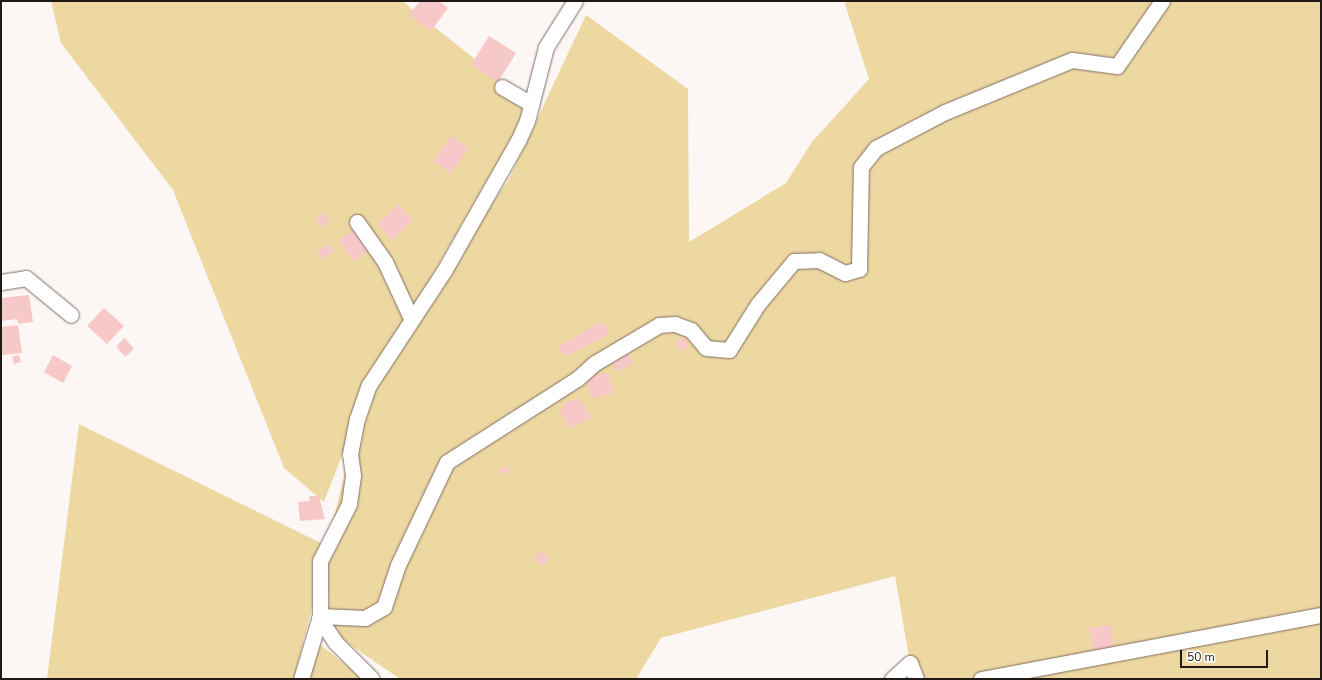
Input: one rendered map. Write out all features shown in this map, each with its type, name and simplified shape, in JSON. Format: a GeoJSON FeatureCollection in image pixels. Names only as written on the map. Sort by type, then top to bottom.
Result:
{"type":"FeatureCollection","features":[{"type":"Feature","properties":{"kind":"street"},"geometry":{"type":"LineString","coordinates":[[301,679],[319,617],[320,561],[349,504],[353,475],[350,454],[357,419],[369,385],[471,227],[488,190],[518,141],[531,104],[546,47],[575,1]]}},
{"type":"Feature","properties":{"kind":"street"},"geometry":{"type":"LineString","coordinates":[[319,617],[365,618],[384,607],[398,564],[447,462],[577,379],[595,363],[659,325],[675,324],[690,330],[706,348],[730,350],[758,304],[794,262],[819,260],[845,273],[859,269],[861,168],[876,148],[945,112],[1072,60],[1117,66],[1162,1]]}},
{"type":"Feature","properties":{"kind":"street"},"geometry":{"type":"LineString","coordinates":[[502,87],[531,104]]}},
{"type":"Feature","properties":{"kind":"street"},"geometry":{"type":"LineString","coordinates":[[357,222],[385,262],[411,318]]}},
{"type":"Feature","properties":{"kind":"street"},"geometry":{"type":"LineString","coordinates":[[1,282],[26,278],[71,316]]}},
{"type":"Feature","properties":{"kind":"street"},"geometry":{"type":"LineString","coordinates":[[981,679],[1321,615]]}},
{"type":"Feature","properties":{"kind":"street"},"geometry":{"type":"LineString","coordinates":[[319,617],[335,642],[372,679]]}},
{"type":"Feature","properties":{"kind":"street"},"geometry":{"type":"LineString","coordinates":[[892,679],[910,663],[916,679]]}},
{"type":"Feature","properties":{"kind":"shaded area"},"geometry":{"type":"Polygon","coordinates":[[[51,1],[402,1],[531,104],[369,385],[438,278],[508,181],[586,15],[688,89],[689,242],[786,183],[812,142],[869,79],[844,1],[1321,1],[1321,679],[880,679],[910,663],[895,576],[661,638],[636,679],[400,679],[330,631],[327,548],[294,679],[47,679],[79,424],[327,546],[362,403],[324,502],[284,468],[173,190],[61,43],[51,1]]]}},
{"type":"Feature","properties":{"kind":"shaded area"},"geometry":{"type":"Polygon","coordinates":[[[313,639],[364,679],[296,679],[313,639]]]}},
{"type":"Feature","properties":{"kind":"building"},"geometry":{"type":"Polygon","coordinates":[[[420,1],[439,1],[448,8],[431,31],[409,15],[420,1]]]}},
{"type":"Feature","properties":{"kind":"building"},"geometry":{"type":"Polygon","coordinates":[[[489,36],[516,53],[498,82],[471,65],[489,36]]]}},
{"type":"Feature","properties":{"kind":"building"},"geometry":{"type":"Polygon","coordinates":[[[451,136],[469,148],[451,173],[433,161],[451,136]]]}},
{"type":"Feature","properties":{"kind":"building"},"geometry":{"type":"Polygon","coordinates":[[[398,204],[413,220],[393,240],[377,224],[398,204]]]}},
{"type":"Feature","properties":{"kind":"building"},"geometry":{"type":"Polygon","coordinates":[[[324,213],[331,221],[322,228],[315,220],[324,213]]]}},
{"type":"Feature","properties":{"kind":"building"},"geometry":{"type":"Polygon","coordinates":[[[357,228],[371,250],[353,261],[339,240],[357,228]]]}},
{"type":"Feature","properties":{"kind":"building"},"geometry":{"type":"Polygon","coordinates":[[[330,244],[334,252],[321,259],[317,251],[330,244]]]}},
{"type":"Feature","properties":{"kind":"building"},"geometry":{"type":"Polygon","coordinates":[[[29,295],[33,322],[18,324],[17,319],[1,321],[1,298],[29,295]]]}},
{"type":"Feature","properties":{"kind":"building"},"geometry":{"type":"Polygon","coordinates":[[[104,308],[124,326],[107,344],[87,326],[104,308]]]}},
{"type":"Feature","properties":{"kind":"building"},"geometry":{"type":"Polygon","coordinates":[[[602,321],[610,334],[564,357],[558,347],[602,321]]]}},
{"type":"Feature","properties":{"kind":"building"},"geometry":{"type":"Polygon","coordinates":[[[18,325],[22,353],[2,355],[1,327],[18,325]]]}},
{"type":"Feature","properties":{"kind":"building"},"geometry":{"type":"Polygon","coordinates":[[[684,337],[689,347],[681,351],[676,342],[684,337]]]}},
{"type":"Feature","properties":{"kind":"building"},"geometry":{"type":"Polygon","coordinates":[[[125,338],[134,349],[125,357],[116,346],[125,338]]]}},
{"type":"Feature","properties":{"kind":"building"},"geometry":{"type":"Polygon","coordinates":[[[629,354],[634,363],[616,372],[612,363],[629,354]]]}},
{"type":"Feature","properties":{"kind":"building"},"geometry":{"type":"Polygon","coordinates":[[[19,355],[21,362],[14,364],[12,357],[19,355]]]}},
{"type":"Feature","properties":{"kind":"building"},"geometry":{"type":"Polygon","coordinates":[[[53,355],[72,366],[63,383],[44,372],[53,355]]]}},
{"type":"Feature","properties":{"kind":"building"},"geometry":{"type":"Polygon","coordinates":[[[608,372],[613,393],[592,399],[586,378],[608,372]]]}},
{"type":"Feature","properties":{"kind":"building"},"geometry":{"type":"Polygon","coordinates":[[[579,398],[592,418],[569,429],[559,410],[564,407],[562,404],[579,398]]]}},
{"type":"Feature","properties":{"kind":"building"},"geometry":{"type":"Polygon","coordinates":[[[508,466],[510,471],[502,474],[500,469],[508,466]]]}},
{"type":"Feature","properties":{"kind":"building"},"geometry":{"type":"Polygon","coordinates":[[[309,496],[319,496],[325,519],[300,521],[298,502],[310,501],[309,496]]]}},
{"type":"Feature","properties":{"kind":"building"},"geometry":{"type":"Polygon","coordinates":[[[540,551],[549,559],[542,566],[533,558],[540,551]]]}},
{"type":"Feature","properties":{"kind":"building"},"geometry":{"type":"Polygon","coordinates":[[[1111,625],[1114,647],[1093,651],[1089,628],[1111,625]]]}}]}
